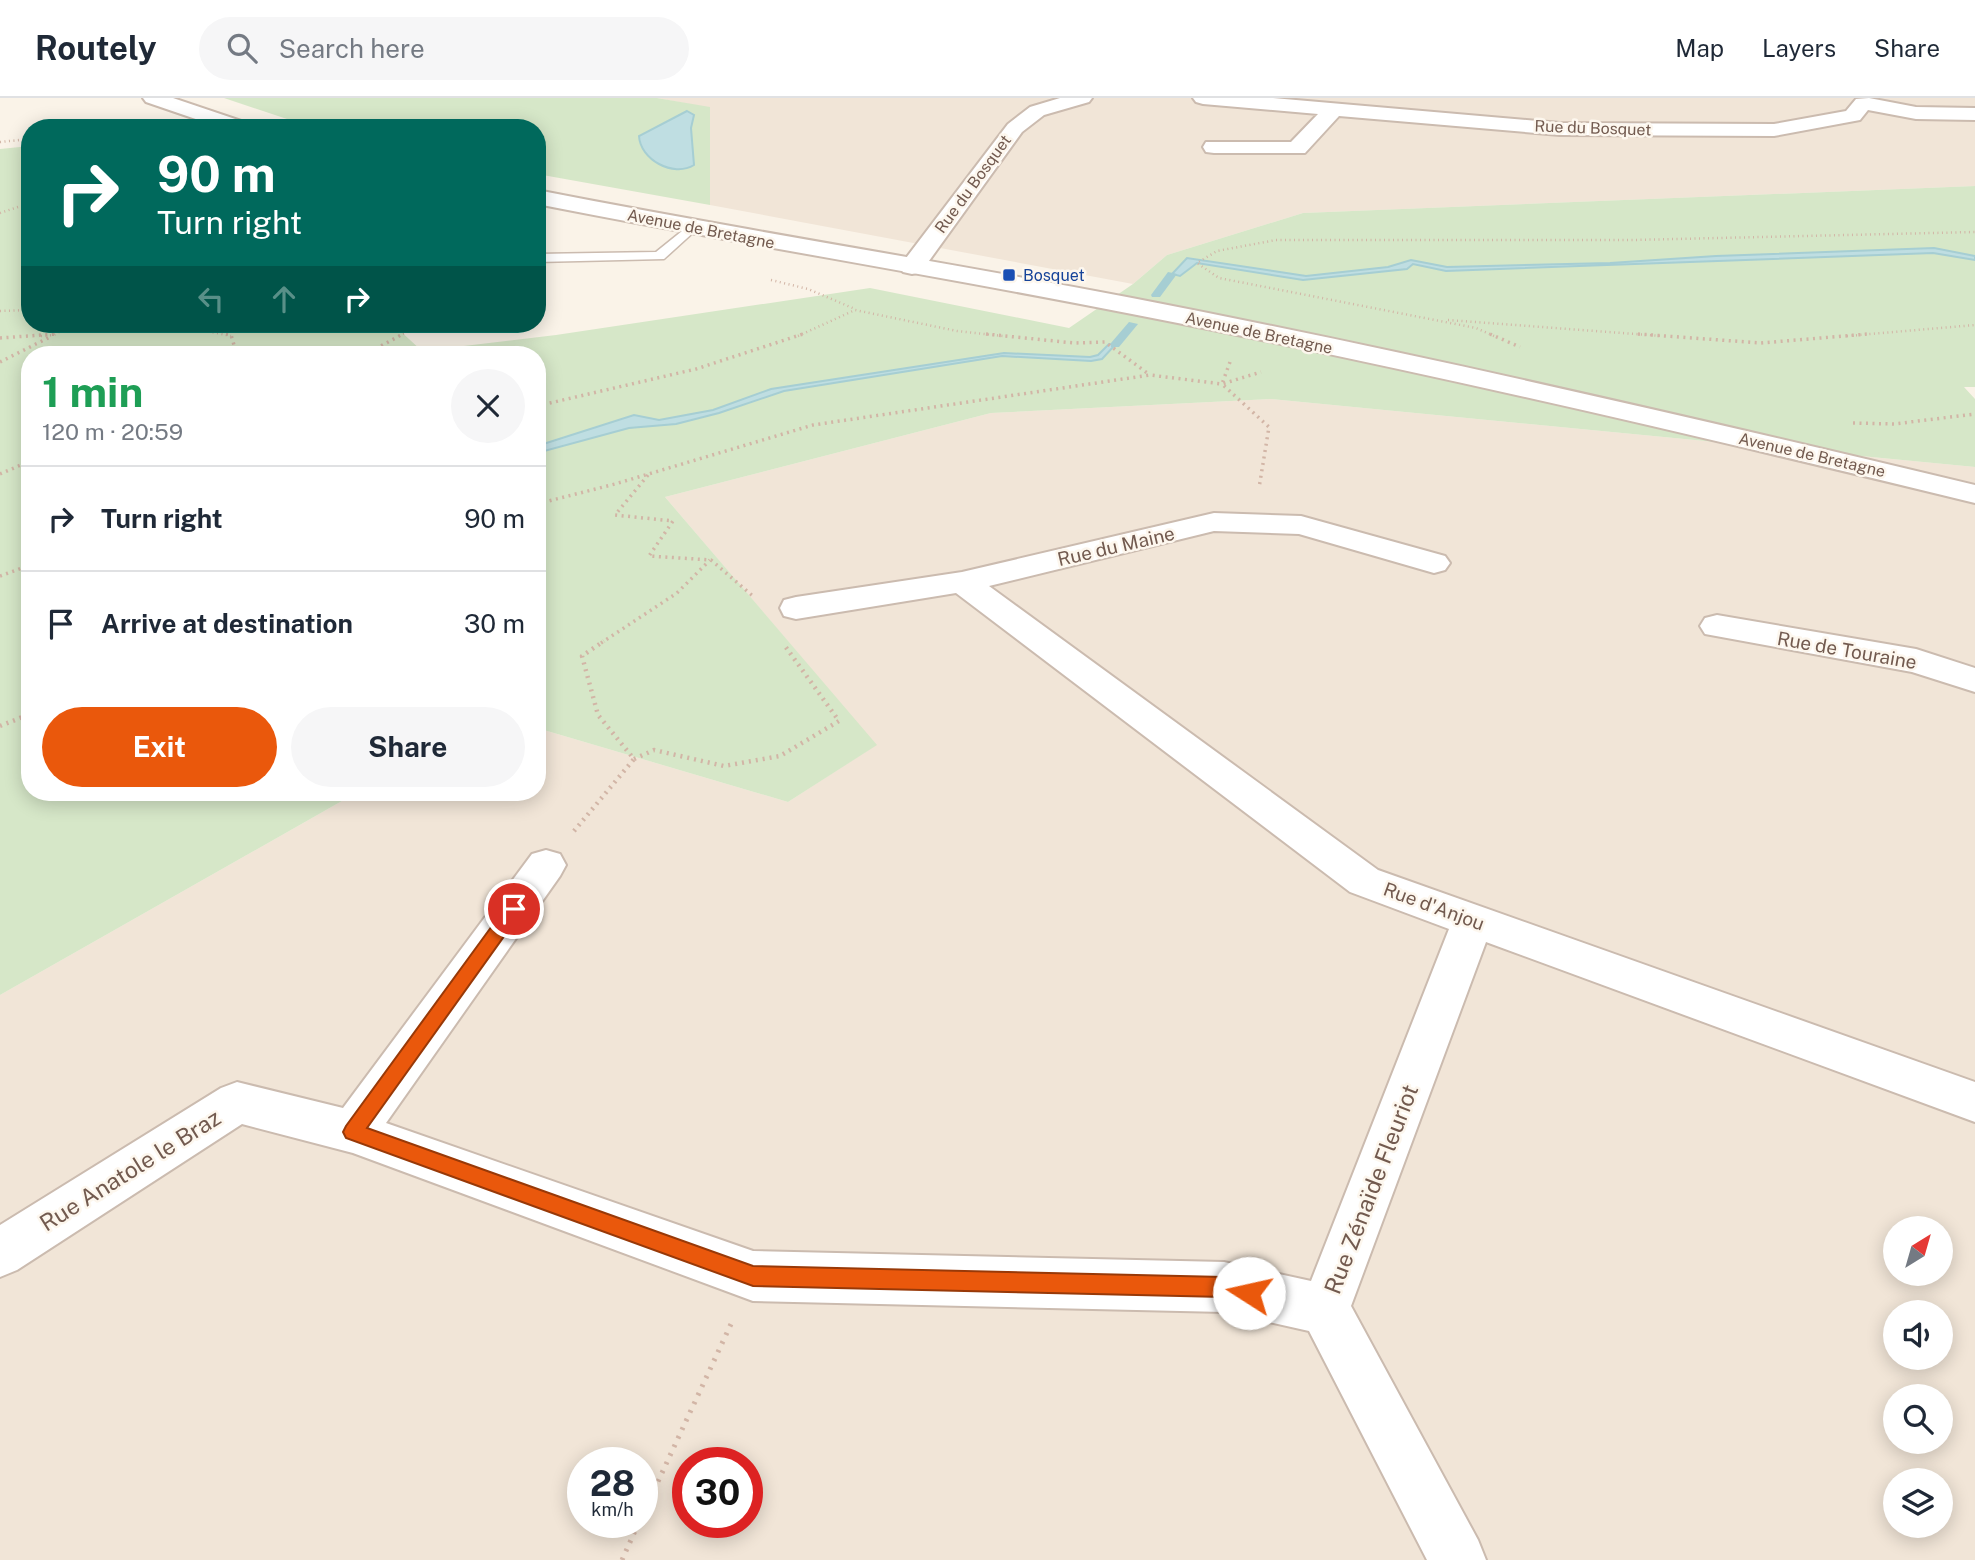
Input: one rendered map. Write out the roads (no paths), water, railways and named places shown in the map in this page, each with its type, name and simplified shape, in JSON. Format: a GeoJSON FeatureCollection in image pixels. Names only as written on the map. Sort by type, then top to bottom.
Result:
{"type":"FeatureCollection","features":[{"type":"Feature","properties":{"kind":"street"},"geometry":{"type":"LineString","coordinates":[[153,98],[216,119]]}},
{"type":"Feature","properties":{"kind":"street","name":"Rue du Bosquet"},"geometry":{"type":"LineString","coordinates":[[912,267],[1015,128],[1037,111],[1082,98]]}},
{"type":"Feature","properties":{"kind":"street","name":"Rue du Bosquet"},"geometry":{"type":"LineString","coordinates":[[1203,98],[1282,101],[1334,109],[1384,106],[1560,129],[1774,130],[1853,116],[1865,101],[1916,113],[1975,114]]}},
{"type":"Feature","properties":{"kind":"street"},"geometry":{"type":"LineString","coordinates":[[1213,147],[1297,148],[1334,109]]}},
{"type":"Feature","properties":{"kind":"street","name":"Avenue de Bretagne"},"geometry":{"type":"LineString","coordinates":[[546,199],[692,228],[1132,306],[1668,420],[1975,494]]}},
{"type":"Feature","properties":{"kind":"street","name":"Rue du Maine"},"geometry":{"type":"LineString","coordinates":[[796,608],[962,582],[1214,522],[1301,525],[1434,563]]}},
{"type":"Feature","properties":{"kind":"street","name":"Rue d'Anjou"},"geometry":{"type":"LineString","coordinates":[[962,582],[1364,881],[1975,1102]]}},
{"type":"Feature","properties":{"kind":"street","name":"Rue de Touraine"},"geometry":{"type":"LineString","coordinates":[[1717,626],[1916,661],[1975,680]]}},
{"type":"Feature","properties":{"kind":"street"},"geometry":{"type":"LineString","coordinates":[[353,1132],[546,864]]}},
{"type":"Feature","properties":{"kind":"street","name":"Rue Zénaïde Fleuriot"},"geometry":{"type":"LineString","coordinates":[[1458,1560],[1325,1309],[1473,921]]}},
{"type":"Feature","properties":{"kind":"street","name":"Rue Anatole le Braz"},"geometry":{"type":"LineString","coordinates":[[0,1253],[237,1102],[353,1132],[753,1276],[1224,1287],[1325,1309]]}},
{"type":"Feature","properties":{"kind":"lane"},"geometry":{"type":"LineString","coordinates":[[546,258],[659,256],[692,228]]}},
{"type":"Feature","properties":{"kind":"water"},"geometry":{"type":"Polygon","coordinates":[[[687,111],[694,115],[691,128],[694,165],[668,168],[651,159],[639,136],[687,111]]]}},
{"type":"Feature","properties":{"kind":"water"},"geometry":{"type":"Polygon","coordinates":[[[1934,248],[1975,256],[1975,260],[1933,253],[1446,271],[1413,264],[1407,269],[1303,280],[1197,263],[1180,276],[1172,274],[1187,258],[1306,276],[1388,267],[1411,260],[1447,267],[1610,263],[1934,248]]]}},
{"type":"Feature","properties":{"kind":"water"},"geometry":{"type":"Polygon","coordinates":[[[1109,344],[1115,345],[1102,359],[1091,361],[1002,356],[784,391],[676,424],[629,428],[546,451],[546,443],[634,415],[659,420],[713,410],[771,389],[1004,353],[1090,357],[1098,355],[1109,344]]]}},
{"type":"Feature","properties":{"kind":"waterway"},"geometry":{"type":"LineString","coordinates":[[1156,295],[1172,274]]}},
{"type":"Feature","properties":{"kind":"waterway"},"geometry":{"type":"LineString","coordinates":[[1115,345],[1133,324]]}},
{"type":"Feature","properties":{"kind":"place","name":"Bosquet"},"geometry":{"type":"Point","coordinates":[1009,275]}}]}
